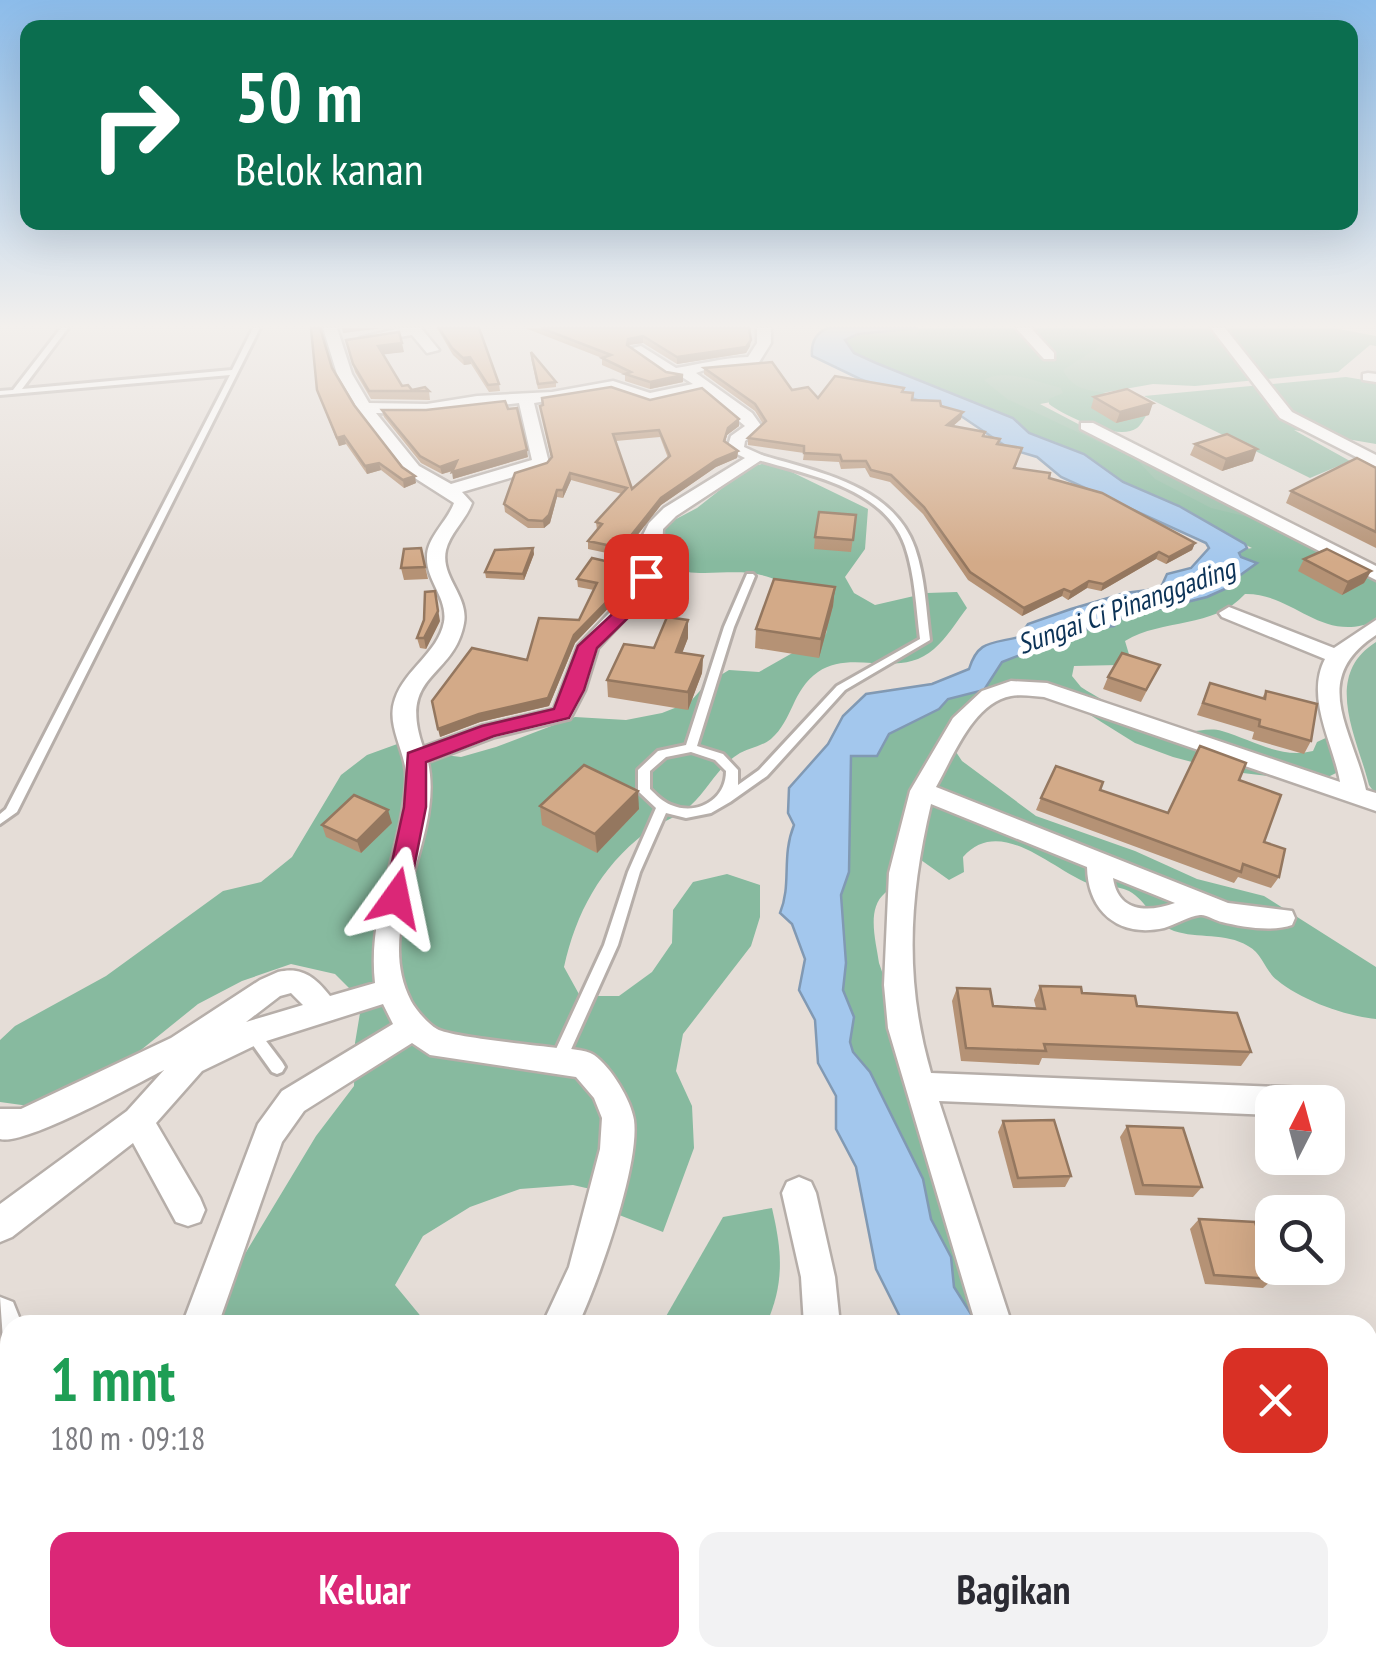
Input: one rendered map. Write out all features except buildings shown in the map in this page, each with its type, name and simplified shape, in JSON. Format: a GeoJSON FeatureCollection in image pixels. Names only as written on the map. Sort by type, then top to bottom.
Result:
{"type":"FeatureCollection","features":[{"type":"Feature","properties":{"kind":"street"},"geometry":{"type":"LineString","coordinates":[[364,408],[445,406]]}},
{"type":"Feature","properties":{"kind":"street"},"geometry":{"type":"LineString","coordinates":[[449,490],[502,472],[539,465],[528,406]]}},
{"type":"Feature","properties":{"kind":"street"},"geometry":{"type":"LineString","coordinates":[[730,406],[751,422],[752,431],[737,440],[734,449],[758,457]]}},
{"type":"Feature","properties":{"kind":"street"},"geometry":{"type":"LineString","coordinates":[[1279,406],[1286,415],[1376,462]]}},
{"type":"Feature","properties":{"kind":"street"},"geometry":{"type":"LineString","coordinates":[[364,408],[408,465],[449,490],[463,504],[436,557],[442,583],[450,595],[454,622],[449,638],[407,694],[402,710],[418,774],[415,807],[383,958],[390,990],[411,1028],[444,1046],[584,1065],[605,1088],[618,1118],[616,1149],[597,1231],[564,1315]]}},
{"type":"Feature","properties":{"kind":"street"},"geometry":{"type":"LineString","coordinates":[[1087,426],[1376,574]]}},
{"type":"Feature","properties":{"kind":"street"},"geometry":{"type":"LineString","coordinates":[[415,758],[489,731],[562,714],[588,646],[627,610],[639,593],[653,554],[650,537],[655,527],[670,512],[758,457]]}},
{"type":"Feature","properties":{"kind":"street"},"geometry":{"type":"LineString","coordinates":[[1229,613],[1336,656]]}},
{"type":"Feature","properties":{"kind":"street"},"geometry":{"type":"LineString","coordinates":[[1366,798],[1326,686],[1336,656],[1376,626]]}},
{"type":"Feature","properties":{"kind":"street"},"geometry":{"type":"LineString","coordinates":[[1000,1315],[919,1086],[903,1028],[898,985],[902,874],[922,791],[961,723],[990,696],[1011,688],[1032,688],[1366,798]]}},
{"type":"Feature","properties":{"kind":"street"},"geometry":{"type":"LineString","coordinates":[[922,791],[1099,860],[1198,904],[1240,916],[1282,918]]}},
{"type":"Feature","properties":{"kind":"street"},"geometry":{"type":"LineString","coordinates":[[1099,860],[1106,901],[1118,914],[1163,918],[1182,914],[1198,904]]}},
{"type":"Feature","properties":{"kind":"street"},"geometry":{"type":"LineString","coordinates":[[0,1124],[10,1127],[27,1122],[210,1032],[278,982],[297,981],[318,1001],[322,1014]]}},
{"type":"Feature","properties":{"kind":"street"},"geometry":{"type":"LineString","coordinates":[[0,1225],[138,1121],[191,1062],[252,1034],[390,990]]}},
{"type":"Feature","properties":{"kind":"street"},"geometry":{"type":"LineString","coordinates":[[204,1315],[269,1134],[278,1119],[293,1101],[411,1028]]}},
{"type":"Feature","properties":{"kind":"street"},"geometry":{"type":"LineString","coordinates":[[919,1086],[1255,1100]]}},
{"type":"Feature","properties":{"kind":"street"},"geometry":{"type":"LineString","coordinates":[[138,1121],[188,1210]]}},
{"type":"Feature","properties":{"kind":"street"},"geometry":{"type":"LineString","coordinates":[[799,1193],[818,1277],[821,1315]]}},
{"type":"Feature","properties":{"kind":"lane"},"geometry":{"type":"LineString","coordinates":[[0,820],[11,812],[218,406]]}},
{"type":"Feature","properties":{"kind":"lane"},"geometry":{"type":"LineString","coordinates":[[726,799],[732,790],[732,771],[716,755],[691,748],[662,754],[644,770],[644,791],[663,808],[704,810],[726,799],[763,773],[841,688],[925,640],[912,557],[896,520],[868,498],[832,480],[758,457]]}},
{"type":"Feature","properties":{"kind":"lane"},"geometry":{"type":"LineString","coordinates":[[691,748],[712,676],[750,576]]}},
{"type":"Feature","properties":{"kind":"lane"},"geometry":{"type":"LineString","coordinates":[[558,1060],[612,945],[634,872],[663,808]]}},
{"type":"Feature","properties":{"kind":"lane"},"geometry":{"type":"LineString","coordinates":[[252,1034],[278,1067]]}},
{"type":"Feature","properties":{"kind":"green space"},"geometry":{"type":"Polygon","coordinates":[[[951,406],[1021,406],[1137,460],[1155,479],[1211,508],[1269,522],[1303,544],[1376,577],[1376,621],[1339,626],[1278,601],[1245,594],[1218,613],[1125,641],[1131,661],[1074,666],[1072,676],[1081,687],[1130,714],[1170,728],[1217,730],[1289,753],[1313,751],[1317,742],[1330,736],[1338,772],[1318,782],[1226,771],[1173,757],[1135,743],[1079,708],[1018,689],[985,706],[954,749],[962,761],[1036,816],[1135,851],[1197,879],[1264,896],[1376,967],[1376,1019],[1337,1011],[1311,1000],[1277,980],[1248,946],[1230,939],[1174,931],[1129,891],[1092,885],[1010,843],[978,845],[963,857],[964,872],[949,880],[921,860],[912,864],[876,908],[879,963],[1001,1315],[952,1315],[832,1034],[842,757],[989,664],[1236,551],[1252,548],[951,406]]]}},
{"type":"Feature","properties":{"kind":"green space"},"geometry":{"type":"Polygon","coordinates":[[[987,406],[1043,406],[1301,541],[1276,547],[987,406]]]}},
{"type":"Feature","properties":{"kind":"green space"},"geometry":{"type":"Polygon","coordinates":[[[1052,406],[1138,406],[1147,414],[1137,428],[1117,432],[1052,406]]]}},
{"type":"Feature","properties":{"kind":"green space"},"geometry":{"type":"Polygon","coordinates":[[[1164,406],[1376,406],[1376,444],[1294,430],[1350,461],[1310,478],[1164,406]]]}},
{"type":"Feature","properties":{"kind":"green space"},"geometry":{"type":"Polygon","coordinates":[[[771,462],[868,509],[865,549],[845,577],[854,593],[875,605],[927,593],[957,592],[967,608],[939,645],[920,658],[891,664],[831,665],[809,679],[771,739],[730,760],[690,806],[650,829],[629,847],[603,877],[583,910],[564,967],[580,996],[619,996],[652,972],[672,943],[673,910],[693,882],[727,874],[760,885],[760,917],[751,946],[683,1034],[676,1071],[692,1106],[694,1148],[663,1232],[614,1213],[608,1193],[573,1185],[520,1189],[470,1207],[423,1236],[395,1285],[420,1315],[196,1315],[237,1267],[316,1136],[354,1086],[355,1043],[362,1001],[335,974],[291,964],[242,981],[198,1004],[110,1075],[29,1106],[0,1102],[0,1040],[15,1026],[106,976],[223,891],[261,882],[292,857],[341,775],[367,755],[400,743],[429,753],[461,757],[575,717],[626,720],[662,713],[690,702],[706,684],[729,670],[759,672],[826,634],[829,615],[780,582],[761,575],[678,569],[667,562],[660,549],[659,528],[697,508],[749,467],[771,462]]]}},
{"type":"Feature","properties":{"kind":"green space"},"geometry":{"type":"Polygon","coordinates":[[[1376,642],[1376,795],[1369,785],[1352,728],[1347,690],[1350,672],[1376,642]]]}},
{"type":"Feature","properties":{"kind":"green space"},"geometry":{"type":"Polygon","coordinates":[[[772,1208],[780,1267],[769,1315],[667,1315],[723,1217],[772,1208]]]}},
{"type":"Feature","properties":{"kind":"water","name":"Sungai Ci Pinanggading"},"geometry":{"type":"Polygon","coordinates":[[[933,406],[983,406],[1013,418],[1029,433],[1084,454],[1123,482],[1179,506],[1245,544],[1247,548],[1239,553],[1241,557],[1257,563],[1239,576],[1236,584],[1207,597],[1159,609],[1132,607],[1114,626],[1066,632],[1058,646],[1043,646],[1002,662],[984,690],[948,699],[939,709],[889,734],[877,756],[851,756],[849,872],[841,895],[846,963],[843,990],[854,1017],[850,1042],[853,1052],[870,1072],[923,1179],[931,1219],[951,1257],[954,1287],[971,1315],[899,1315],[876,1269],[856,1167],[836,1129],[836,1096],[818,1063],[815,1020],[799,990],[805,959],[792,924],[780,913],[794,825],[788,813],[789,788],[828,744],[843,716],[866,694],[932,684],[969,669],[981,648],[1019,637],[1028,624],[1125,593],[1156,589],[1167,574],[1191,568],[1209,548],[1206,543],[1061,477],[1037,457],[1010,449],[961,416],[933,406]]]}},
{"type":"Feature","properties":{"kind":"route"},"geometry":{"type":"LineString","coordinates":[[396,898],[415,807],[415,758],[489,731],[542,722],[562,714],[588,646],[627,610],[646,576]]}}]}
